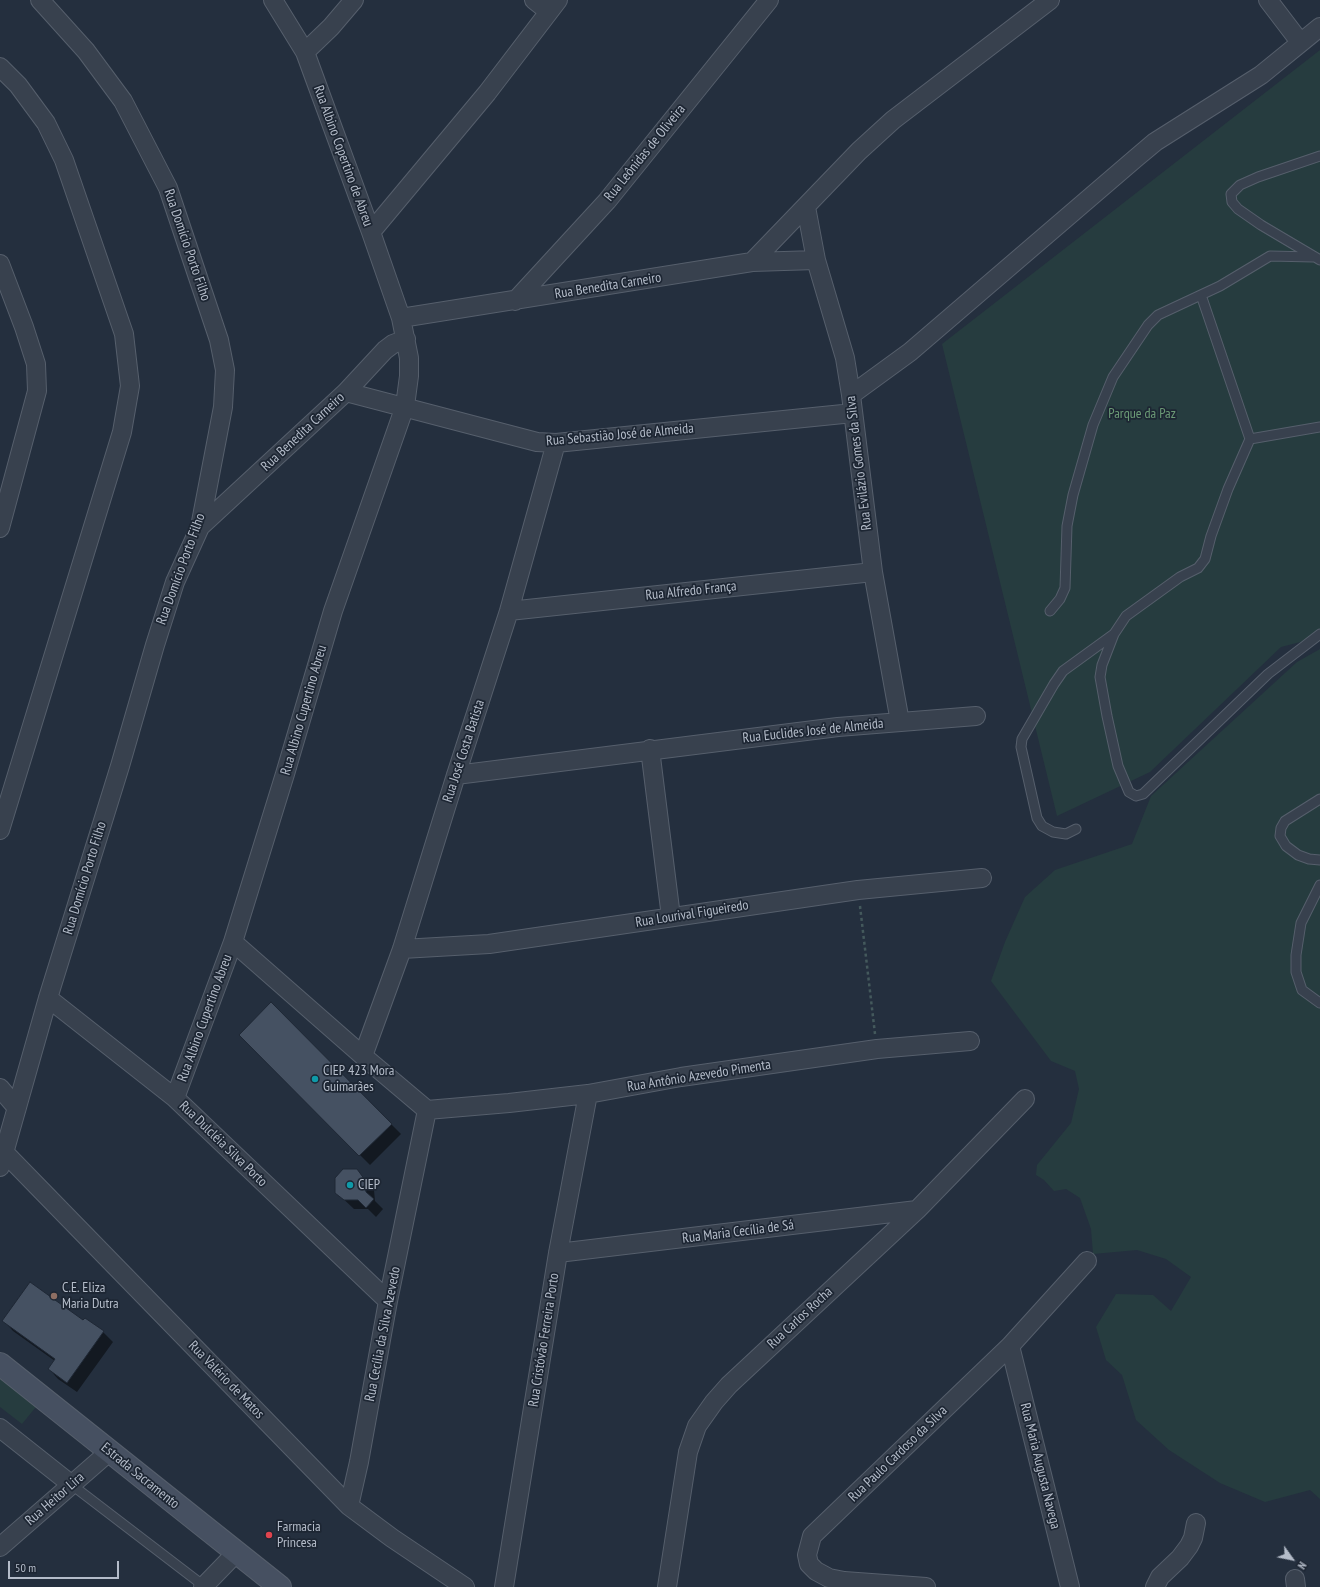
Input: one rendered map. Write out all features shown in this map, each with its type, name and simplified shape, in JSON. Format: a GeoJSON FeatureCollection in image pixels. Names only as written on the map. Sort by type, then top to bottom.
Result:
{"type":"FeatureCollection","features":[{"type":"Feature","properties":{"kind":"main road","name":"Estrada Sacramento"},"geometry":{"type":"LineString","coordinates":[[0,1364],[280,1587]]}},
{"type":"Feature","properties":{"kind":"street","name":"Rua Domício Porto Filho"},"geometry":{"type":"LineString","coordinates":[[2,1160],[48,998],[175,582],[200,527],[223,407],[225,370],[219,340],[168,188],[123,100],[86,51],[40,0]]}},
{"type":"Feature","properties":{"kind":"street","name":"Rua Albino Copertino de Abreu"},"geometry":{"type":"LineString","coordinates":[[273,0],[305,52],[401,318]]}},
{"type":"Feature","properties":{"kind":"street"},"geometry":{"type":"LineString","coordinates":[[305,52],[331,27],[354,0]]}},
{"type":"Feature","properties":{"kind":"street"},"geometry":{"type":"LineString","coordinates":[[371,232],[487,92],[553,5],[534,0]]}},
{"type":"Feature","properties":{"kind":"street","name":"Rua Leônidas de Oliveira"},"geometry":{"type":"LineString","coordinates":[[515,301],[607,201],[769,0]]}},
{"type":"Feature","properties":{"kind":"street"},"geometry":{"type":"LineString","coordinates":[[1268,0],[1300,42]]}},
{"type":"Feature","properties":{"kind":"street"},"geometry":{"type":"LineString","coordinates":[[752,262],[859,151],[893,120],[1047,1]]}},
{"type":"Feature","properties":{"kind":"street"},"geometry":{"type":"LineString","coordinates":[[851,395],[916,347],[1141,154],[1261,75],[1320,27]]}},
{"type":"Feature","properties":{"kind":"street"},"geometry":{"type":"LineString","coordinates":[[0,67],[18,85],[46,123],[64,160],[124,334],[130,386],[122,432],[0,830]]}},
{"type":"Feature","properties":{"kind":"street","name":"Rua Evilázio Gomes da Silva"},"geometry":{"type":"LineString","coordinates":[[806,207],[816,260],[843,350],[851,395],[852,413],[873,572],[900,722]]}},
{"type":"Feature","properties":{"kind":"street","name":"Rua Benedita Carneiro"},"geometry":{"type":"LineString","coordinates":[[401,318],[752,262],[816,260]]}},
{"type":"Feature","properties":{"kind":"street"},"geometry":{"type":"LineString","coordinates":[[0,264],[24,327],[36,364],[37,391],[8,474],[0,528]]}},
{"type":"Feature","properties":{"kind":"street","name":"Rua Albino Cupertino Abreu"},"geometry":{"type":"LineString","coordinates":[[175,1098],[234,942],[333,611],[405,406],[409,358],[401,318]]}},
{"type":"Feature","properties":{"kind":"street","name":"Rua Benedita Carneiro"},"geometry":{"type":"LineString","coordinates":[[200,527],[346,392],[385,350],[393,344],[406,339]]}},
{"type":"Feature","properties":{"kind":"street","name":"Rua Sebastião José de Almeida"},"geometry":{"type":"LineString","coordinates":[[346,392],[405,406],[523,440],[556,442],[852,413]]}},
{"type":"Feature","properties":{"kind":"street","name":"Rua José Costa Batista"},"geometry":{"type":"LineString","coordinates":[[363,1056],[402,949],[509,611],[556,442]]}},
{"type":"Feature","properties":{"kind":"street","name":"Rua Alfredo França"},"geometry":{"type":"LineString","coordinates":[[509,611],[873,572]]}},
{"type":"Feature","properties":{"kind":"street","name":"Rua Euclides José de Almeida"},"geometry":{"type":"LineString","coordinates":[[456,775],[650,749],[900,722],[976,716]]}},
{"type":"Feature","properties":{"kind":"street"},"geometry":{"type":"LineString","coordinates":[[650,749],[671,917]]}},
{"type":"Feature","properties":{"kind":"street","name":"Rua Lourival Figueiredo"},"geometry":{"type":"LineString","coordinates":[[402,949],[489,944],[552,936],[858,890],[982,878]]}},
{"type":"Feature","properties":{"kind":"street"},"geometry":{"type":"LineString","coordinates":[[234,942],[363,1056],[428,1110]]}},
{"type":"Feature","properties":{"kind":"street","name":"Rua Dulcléia Silva Porto"},"geometry":{"type":"LineString","coordinates":[[48,998],[175,1098],[388,1301]]}},
{"type":"Feature","properties":{"kind":"street","name":"Rua Antônio Azevedo Pimenta"},"geometry":{"type":"LineString","coordinates":[[428,1110],[588,1094],[681,1076],[877,1049],[970,1041]]}},
{"type":"Feature","properties":{"kind":"street"},"geometry":{"type":"LineString","coordinates":[[0,1088],[17,1108]]}},
{"type":"Feature","properties":{"kind":"street","name":"Rua Cristóvão Ferreira Porto"},"geometry":{"type":"LineString","coordinates":[[504,1587],[558,1253],[588,1094]]}},
{"type":"Feature","properties":{"kind":"street","name":"Rua Carlos Rocha"},"geometry":{"type":"LineString","coordinates":[[667,1587],[688,1452],[698,1426],[714,1402],[729,1385],[917,1210],[1025,1099]]}},
{"type":"Feature","properties":{"kind":"street","name":"Rua Cecília da Silva Azevedo"},"geometry":{"type":"LineString","coordinates":[[349,1506],[359,1462],[388,1301],[428,1110]]}},
{"type":"Feature","properties":{"kind":"street","name":"Rua Valério de Matos"},"geometry":{"type":"LineString","coordinates":[[2,1160],[349,1506],[392,1538],[465,1587]]}},
{"type":"Feature","properties":{"kind":"street","name":"Rua Maria Cecília de Sá"},"geometry":{"type":"LineString","coordinates":[[558,1253],[917,1210]]}},
{"type":"Feature","properties":{"kind":"street","name":"Rua Paulo Cardoso da Silva"},"geometry":{"type":"LineString","coordinates":[[926,1587],[844,1581],[829,1578],[816,1572],[809,1564],[807,1555],[812,1536],[1010,1346],[1087,1261]]}},
{"type":"Feature","properties":{"kind":"street","name":"Rua Maria Augusta Navega"},"geometry":{"type":"LineString","coordinates":[[1010,1346],[1070,1587]]}},
{"type":"Feature","properties":{"kind":"street"},"geometry":{"type":"LineString","coordinates":[[0,1428],[72,1485]]}},
{"type":"Feature","properties":{"kind":"street","name":"Rua Heitor Lira"},"geometry":{"type":"LineString","coordinates":[[0,1547],[109,1452]]}},
{"type":"Feature","properties":{"kind":"street"},"geometry":{"type":"LineString","coordinates":[[1155,1587],[1160,1577],[1180,1558],[1189,1546],[1193,1538],[1196,1523]]}},
{"type":"Feature","properties":{"kind":"street"},"geometry":{"type":"LineString","coordinates":[[204,1587],[236,1553]]}},
{"type":"Feature","properties":{"kind":"lane"},"geometry":{"type":"LineString","coordinates":[[1317,258],[1261,226],[1238,209],[1232,202],[1231,194],[1240,185],[1258,177],[1320,156]]}},
{"type":"Feature","properties":{"kind":"lane"},"geometry":{"type":"LineString","coordinates":[[1050,611],[1060,599],[1065,588],[1067,526],[1073,495],[1093,425],[1113,377],[1145,330],[1158,315],[1220,286],[1270,256],[1317,258]]}},
{"type":"Feature","properties":{"kind":"lane"},"geometry":{"type":"LineString","coordinates":[[1201,295],[1250,439],[1228,489],[1211,536],[1205,559],[1198,568],[1180,577],[1126,616],[1114,634],[1102,665],[1100,676],[1107,716],[1118,766],[1129,792],[1136,796],[1143,794],[1268,674],[1320,634]]}},
{"type":"Feature","properties":{"kind":"lane"},"geometry":{"type":"LineString","coordinates":[[1250,439],[1320,427]]}},
{"type":"Feature","properties":{"kind":"lane"},"geometry":{"type":"LineString","coordinates":[[1076,829],[1066,834],[1053,832],[1042,826],[1037,818],[1020,747],[1022,739],[1063,671],[1114,634]]}},
{"type":"Feature","properties":{"kind":"lane"},"geometry":{"type":"LineString","coordinates":[[1320,799],[1296,812],[1285,821],[1281,828],[1280,836],[1286,846],[1298,855],[1309,860],[1320,860]]}},
{"type":"Feature","properties":{"kind":"lane"},"geometry":{"type":"LineString","coordinates":[[1320,885],[1301,923],[1296,955],[1296,972],[1302,990],[1320,1003]]}},
{"type":"Feature","properties":{"kind":"lane"},"geometry":{"type":"LineString","coordinates":[[72,1485],[204,1587]]}},
{"type":"Feature","properties":{"kind":"path"},"geometry":{"type":"LineString","coordinates":[[858,890],[877,1049]]}},
{"type":"Feature","properties":{"kind":"green space","name":"Parque da Paz"},"geometry":{"type":"Polygon","coordinates":[[[1320,50],[1320,637],[1281,647],[1150,772],[1057,816],[942,344],[1320,50]]]}},
{"type":"Feature","properties":{"kind":"green space"},"geometry":{"type":"Polygon","coordinates":[[[1320,649],[1320,1499],[1310,1490],[1265,1502],[1220,1483],[1169,1450],[1136,1420],[1122,1375],[1106,1360],[1096,1327],[1116,1294],[1153,1295],[1171,1311],[1191,1277],[1166,1259],[1137,1250],[1093,1254],[1091,1229],[1080,1198],[1066,1189],[1054,1191],[1044,1180],[1036,1175],[1037,1165],[1071,1123],[1079,1089],[1075,1071],[1051,1061],[991,981],[1005,942],[1025,897],[1055,870],[1132,844],[1151,796],[1297,662],[1320,649]]]}},
{"type":"Feature","properties":{"kind":"green space"},"geometry":{"type":"Polygon","coordinates":[[[0,1369],[40,1402],[22,1424],[0,1407],[0,1369]]]}},
{"type":"Feature","properties":{"kind":"building","name":"CIEP 423 Mora Guimarães"},"geometry":{"type":"Polygon","coordinates":[[[271,1002],[392,1124],[359,1156],[239,1035],[271,1002]]]}},
{"type":"Feature","properties":{"kind":"building","name":"CIEP"},"geometry":{"type":"Polygon","coordinates":[[[343,1169],[357,1169],[365,1180],[366,1192],[374,1199],[366,1208],[358,1200],[344,1200],[335,1193],[335,1178],[343,1169]]]}},
{"type":"Feature","properties":{"kind":"building"},"geometry":{"type":"Polygon","coordinates":[[[30,1282],[83,1320],[85,1318],[104,1331],[67,1383],[48,1369],[55,1359],[2,1321],[30,1282]]]}},
{"type":"Feature","properties":{"kind":"place","name":"CIEP 423 Mora Guimarães"},"geometry":{"type":"Point","coordinates":[315,1079]}},
{"type":"Feature","properties":{"kind":"place","name":"CIEP"},"geometry":{"type":"Point","coordinates":[350,1185]}},
{"type":"Feature","properties":{"kind":"place","name":"C.E. Eliza Maria Dutra"},"geometry":{"type":"Point","coordinates":[54,1296]}},
{"type":"Feature","properties":{"kind":"place","name":"Farmacia Princesa"},"geometry":{"type":"Point","coordinates":[269,1535]}}]}
